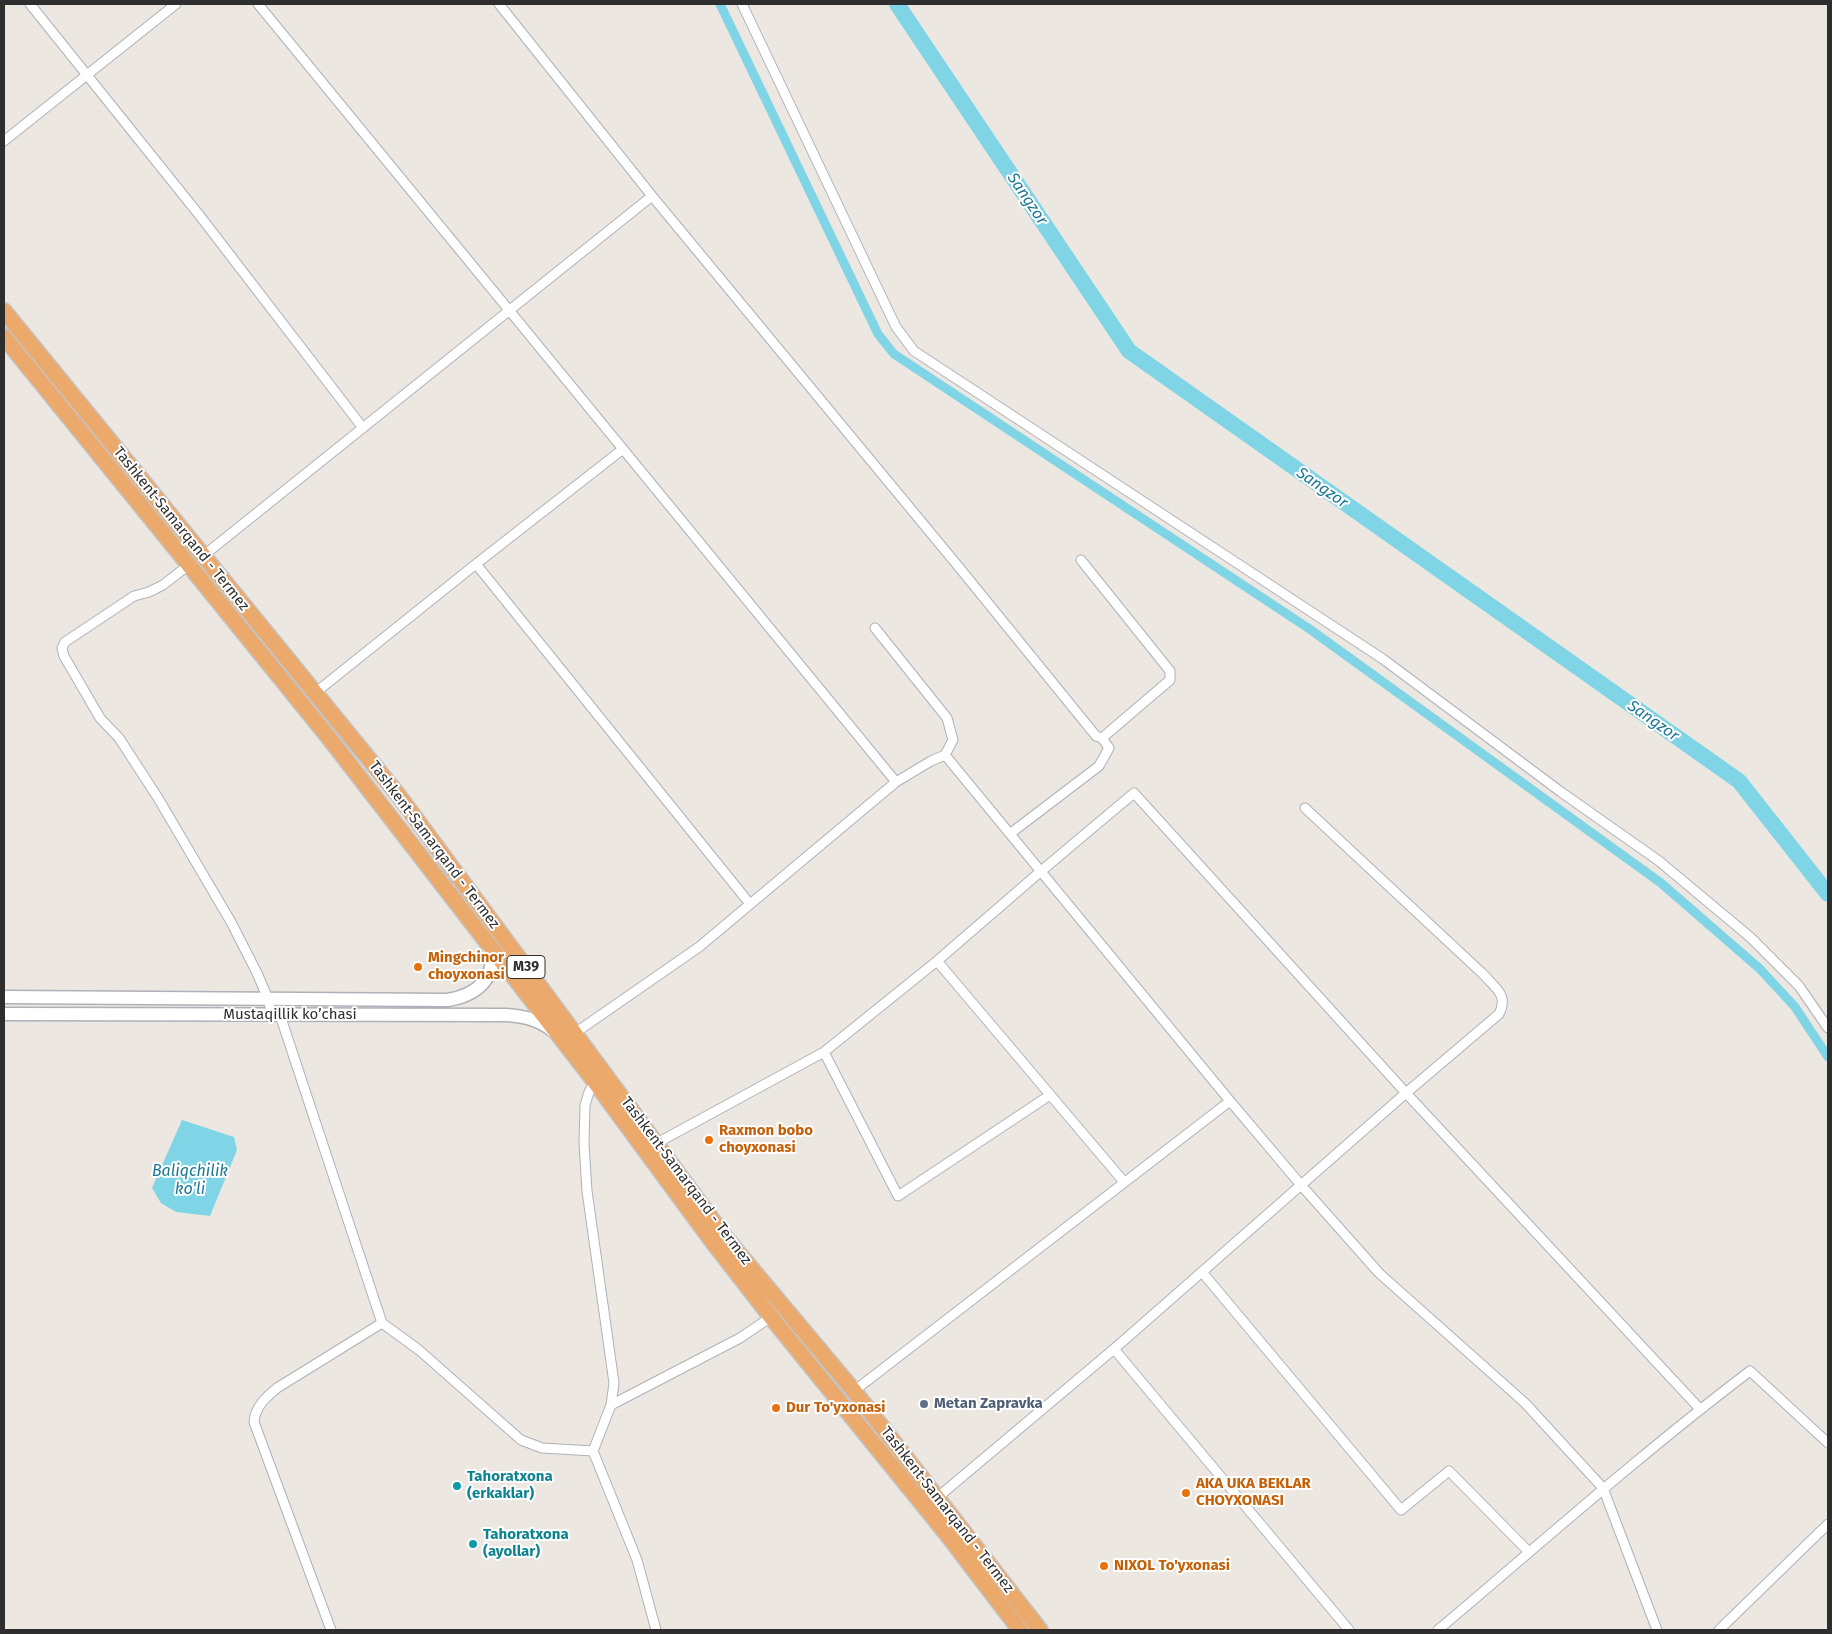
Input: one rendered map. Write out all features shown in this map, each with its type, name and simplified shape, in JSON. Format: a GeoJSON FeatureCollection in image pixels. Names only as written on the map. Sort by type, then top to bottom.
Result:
{"type":"FeatureCollection","features":[{"type":"Feature","properties":{"kind":"highway","name":"Tashkent-Samarqand - Termez"},"geometry":{"type":"LineString","coordinates":[[4,311],[399,796],[571,1039],[595,1082],[712,1241],[946,1533],[1020,1630]]}},
{"type":"Feature","properties":{"kind":"highway","name":"Tashkent-Samarqand - Termez"},"geometry":{"type":"LineString","coordinates":[[4,337],[326,734],[485,939],[657,1143],[725,1237],[854,1392],[938,1497],[1040,1630]]}},
{"type":"Feature","properties":{"kind":"highway"},"geometry":{"type":"LineString","coordinates":[[47,390],[54,389],[59,378]]}},
{"type":"Feature","properties":{"kind":"highway"},"geometry":{"type":"LineString","coordinates":[[326,734],[334,725],[340,725]]}},
{"type":"Feature","properties":{"kind":"main road","name":"Mustaqillik ko’chasi"},"geometry":{"type":"LineString","coordinates":[[4,997],[435,1001],[459,998],[480,986],[491,970],[492,957],[485,939]]}},
{"type":"Feature","properties":{"kind":"main road","name":"Mustaqillik ko’chasi"},"geometry":{"type":"LineString","coordinates":[[4,1014],[514,1016],[539,1022],[571,1039]]}},
{"type":"Feature","properties":{"kind":"street"},"geometry":{"type":"LineString","coordinates":[[30,4],[200,216],[363,428]]}},
{"type":"Feature","properties":{"kind":"street"},"geometry":{"type":"LineString","coordinates":[[4,141],[176,4]]}},
{"type":"Feature","properties":{"kind":"street"},"geometry":{"type":"LineString","coordinates":[[258,4],[896,782]]}},
{"type":"Feature","properties":{"kind":"street"},"geometry":{"type":"LineString","coordinates":[[499,4],[652,196],[1096,736],[1102,738],[1109,748],[1099,766],[1011,833]]}},
{"type":"Feature","properties":{"kind":"street"},"geometry":{"type":"LineString","coordinates":[[742,4],[896,327],[914,351],[1383,659],[1561,792],[1659,860],[1750,937],[1799,986],[1828,1028]]}},
{"type":"Feature","properties":{"kind":"street"},"geometry":{"type":"LineString","coordinates":[[203,556],[652,196]]}},
{"type":"Feature","properties":{"kind":"street"},"geometry":{"type":"LineString","coordinates":[[315,693],[623,449]]}},
{"type":"Feature","properties":{"kind":"street"},"geometry":{"type":"LineString","coordinates":[[1081,560],[1170,671],[1170,680],[1102,738]]}},
{"type":"Feature","properties":{"kind":"street"},"geometry":{"type":"LineString","coordinates":[[190,564],[163,585],[149,592],[134,596],[65,642],[62,648],[64,656],[100,718],[119,738],[158,798],[231,922],[257,973],[276,1015],[382,1323],[419,1350],[521,1440],[542,1448],[593,1451]]}},
{"type":"Feature","properties":{"kind":"street"},"geometry":{"type":"LineString","coordinates":[[476,564],[750,904]]}},
{"type":"Feature","properties":{"kind":"street"},"geometry":{"type":"LineString","coordinates":[[571,1039],[699,947],[896,782],[931,761],[945,755],[953,740],[947,718],[876,628]]}},
{"type":"Feature","properties":{"kind":"street"},"geometry":{"type":"LineString","coordinates":[[945,755],[1230,1101],[1379,1273],[1525,1403],[1603,1488],[1657,1630]]}},
{"type":"Feature","properties":{"kind":"street"},"geometry":{"type":"LineString","coordinates":[[657,1143],[824,1052],[937,962],[1134,793],[1406,1093],[1700,1409]]}},
{"type":"Feature","properties":{"kind":"street"},"geometry":{"type":"LineString","coordinates":[[938,1497],[1114,1349],[1499,1014],[1503,1007],[1503,996],[1483,974],[1305,808]]}},
{"type":"Feature","properties":{"kind":"street"},"geometry":{"type":"LineString","coordinates":[[937,962],[1124,1182]]}},
{"type":"Feature","properties":{"kind":"street"},"geometry":{"type":"LineString","coordinates":[[824,1052],[898,1196],[1050,1095]]}},
{"type":"Feature","properties":{"kind":"street"},"geometry":{"type":"LineString","coordinates":[[595,1082],[589,1092],[585,1106],[584,1143],[587,1191],[614,1383],[611,1405],[593,1451],[637,1560],[656,1630]]}},
{"type":"Feature","properties":{"kind":"street"},"geometry":{"type":"LineString","coordinates":[[854,1392],[1230,1101]]}},
{"type":"Feature","properties":{"kind":"street"},"geometry":{"type":"LineString","coordinates":[[1202,1272],[1401,1510],[1449,1471],[1529,1552]]}},
{"type":"Feature","properties":{"kind":"street"},"geometry":{"type":"LineString","coordinates":[[611,1405],[740,1338],[771,1317]]}},
{"type":"Feature","properties":{"kind":"street"},"geometry":{"type":"LineString","coordinates":[[331,1630],[254,1422],[254,1414],[266,1397],[278,1388],[382,1323]]}},
{"type":"Feature","properties":{"kind":"street"},"geometry":{"type":"LineString","coordinates":[[1114,1349],[1349,1630]]}},
{"type":"Feature","properties":{"kind":"street"},"geometry":{"type":"LineString","coordinates":[[1438,1630],[1603,1488],[1750,1371],[1828,1443]]}},
{"type":"Feature","properties":{"kind":"street"},"geometry":{"type":"LineString","coordinates":[[1719,1630],[1828,1524]]}},
{"type":"Feature","properties":{"kind":"water","name":"Baliqchilik ko'li"},"geometry":{"type":"Polygon","coordinates":[[[182,1120],[234,1137],[237,1150],[210,1216],[176,1212],[161,1203],[152,1188],[182,1120]]]}},
{"type":"Feature","properties":{"kind":"waterway"},"geometry":{"type":"LineString","coordinates":[[720,4],[878,334],[894,354],[1311,630],[1661,883],[1760,969],[1795,1007],[1828,1057]]}},
{"type":"Feature","properties":{"kind":"waterway","name":"Sangzor"},"geometry":{"type":"LineString","coordinates":[[897,4],[1129,351],[1739,781],[1828,894]]}},
{"type":"Feature","properties":{"kind":"place","name":"Mingchinor choyxonasi"},"geometry":{"type":"Point","coordinates":[418,967]}},
{"type":"Feature","properties":{"kind":"place","name":"Raxmon bobo choyxonasi"},"geometry":{"type":"Point","coordinates":[709,1140]}},
{"type":"Feature","properties":{"kind":"place","name":"Metan Zapravka"},"geometry":{"type":"Point","coordinates":[924,1404]}},
{"type":"Feature","properties":{"kind":"place","name":"Dur To'yxonasi"},"geometry":{"type":"Point","coordinates":[776,1408]}},
{"type":"Feature","properties":{"kind":"place","name":"Tahoratxona (erkaklar)"},"geometry":{"type":"Point","coordinates":[457,1486]}},
{"type":"Feature","properties":{"kind":"place","name":"AKA UKA BEKLAR CHOYXONASI"},"geometry":{"type":"Point","coordinates":[1186,1493]}},
{"type":"Feature","properties":{"kind":"place","name":"Tahoratxona (ayollar)"},"geometry":{"type":"Point","coordinates":[473,1544]}},
{"type":"Feature","properties":{"kind":"place","name":"NIXOL To'yxonasi"},"geometry":{"type":"Point","coordinates":[1104,1566]}}]}
